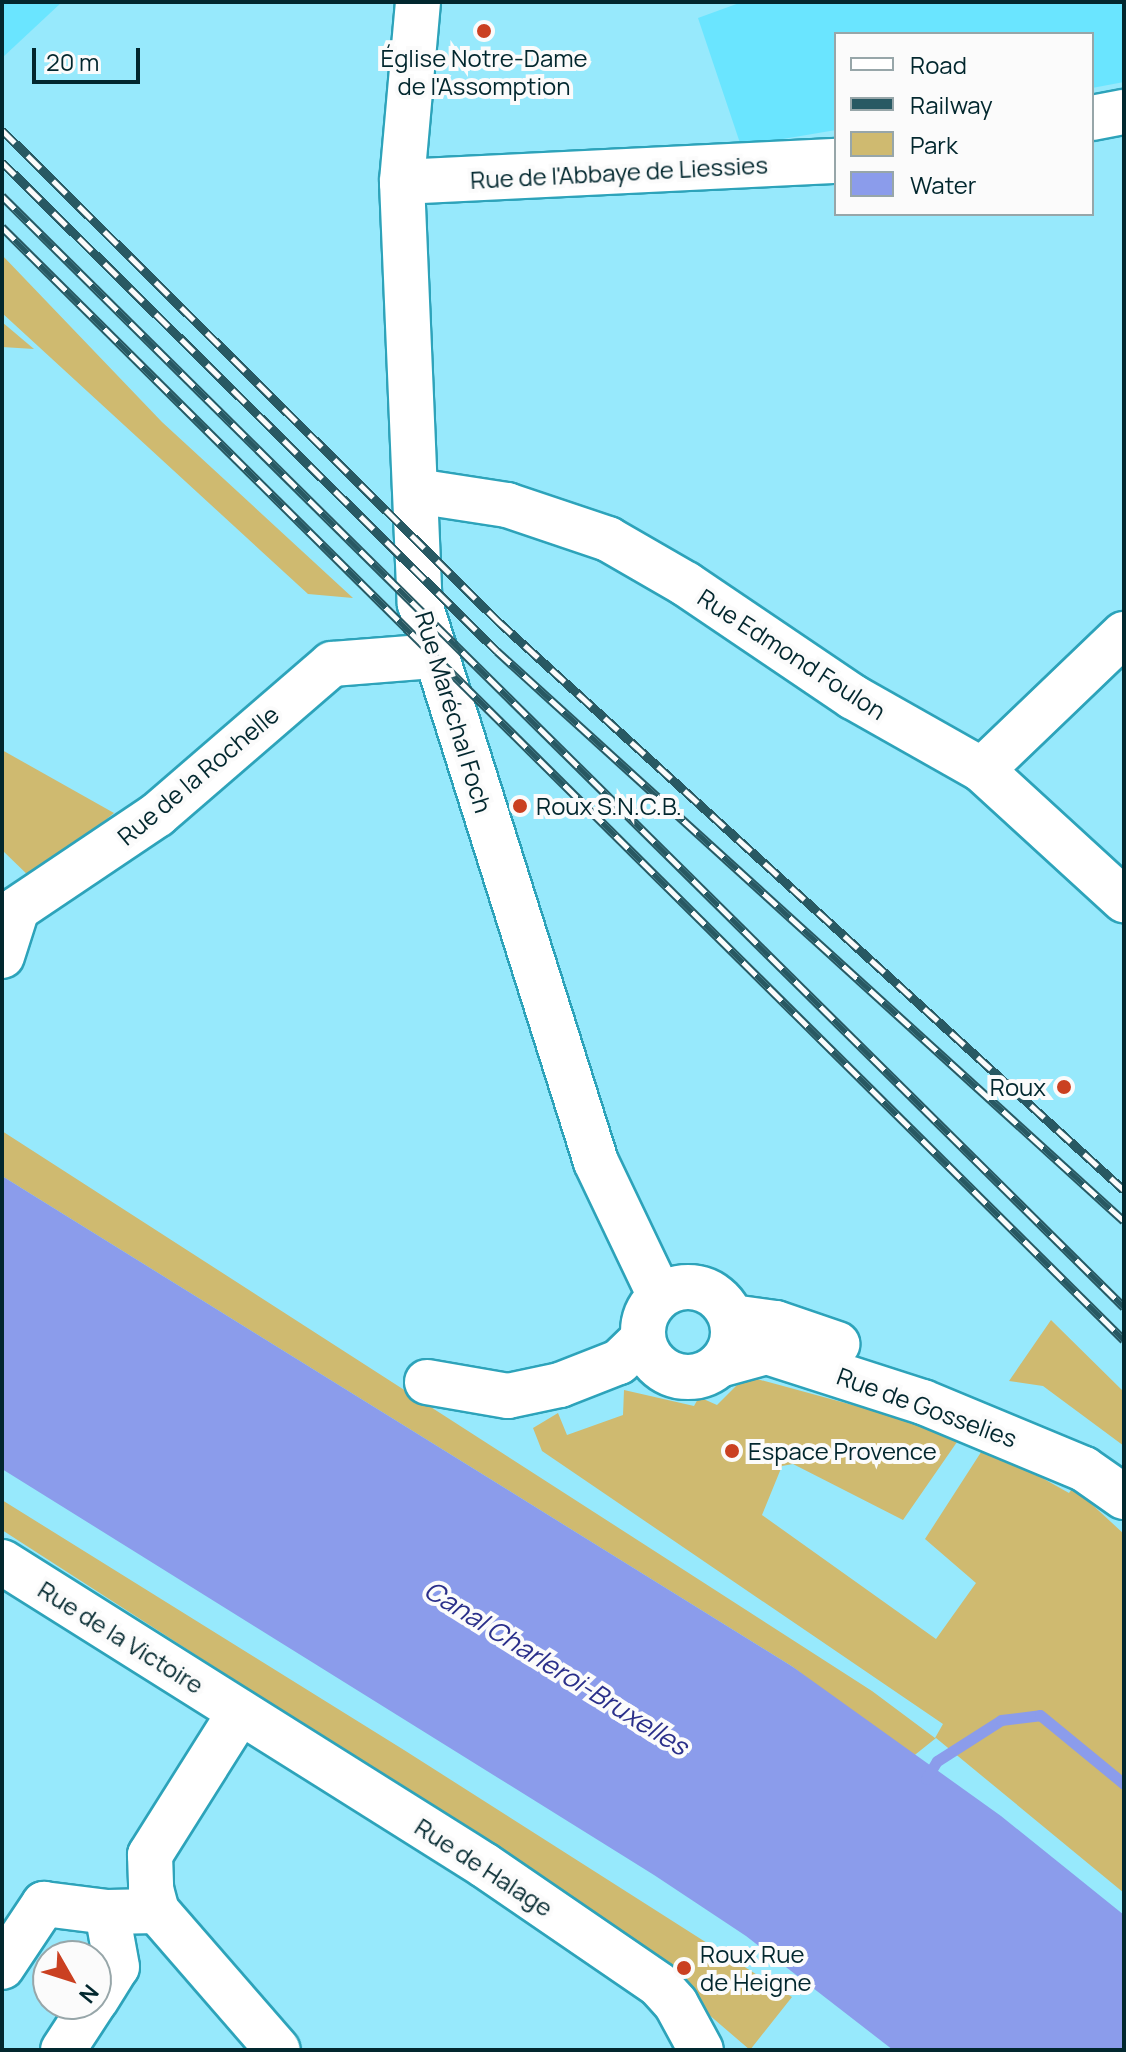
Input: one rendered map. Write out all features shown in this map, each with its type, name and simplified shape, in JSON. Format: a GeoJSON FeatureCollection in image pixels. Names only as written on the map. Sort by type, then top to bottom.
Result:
{"type":"FeatureCollection","features":[{"type":"Feature","properties":{"kind":"street","name":"Rue Maréchal Foch"},"geometry":{"type":"LineString","coordinates":[[418,2],[402,182],[420,604],[433,656],[596,1162],[660,1296]]}},
{"type":"Feature","properties":{"kind":"street"},"geometry":{"type":"LineString","coordinates":[[1094,118],[1124,112]]}},
{"type":"Feature","properties":{"kind":"street","name":"Rue de l'Abbaye de Liessies"},"geometry":{"type":"LineString","coordinates":[[402,182],[834,161]]}},
{"type":"Feature","properties":{"kind":"street","name":"Rue Edmond Foulon"},"geometry":{"type":"LineString","coordinates":[[416,491],[507,505],[608,539],[686,584],[853,697],[982,770],[1124,900]]}},
{"type":"Feature","properties":{"kind":"street"},"geometry":{"type":"LineString","coordinates":[[982,770],[1124,634]]}},
{"type":"Feature","properties":{"kind":"street","name":"Rue de la Rochelle"},"geometry":{"type":"LineString","coordinates":[[2,956],[17,909],[157,815],[332,664],[433,656]]}},
{"type":"Feature","properties":{"kind":"street"},"geometry":{"type":"LineString","coordinates":[[427,1382],[508,1396],[560,1385],[619,1362],[654,1355],[693,1377],[719,1365],[732,1343],[732,1317],[725,1304],[702,1288],[687,1286],[660,1296],[646,1315],[654,1355]]}},
{"type":"Feature","properties":{"kind":"street","name":"Rue de Gosselies"},"geometry":{"type":"LineString","coordinates":[[732,1317],[776,1323],[961,1388],[1101,1445],[1124,1462]]}},
{"type":"Feature","properties":{"kind":"street","name":"Rue de Gosselies"},"geometry":{"type":"LineString","coordinates":[[719,1365],[767,1352],[923,1402],[1084,1469],[1124,1497]]}},
{"type":"Feature","properties":{"kind":"street","name":"Rue de la Victoire"},"geometry":{"type":"LineString","coordinates":[[2,1562],[240,1712]]}},
{"type":"Feature","properties":{"kind":"street"},"geometry":{"type":"LineString","coordinates":[[240,1712],[150,1855],[157,1911],[278,2050]]}},
{"type":"Feature","properties":{"kind":"street","name":"Rue de Halage"},"geometry":{"type":"LineString","coordinates":[[240,1712],[484,1865],[659,1985],[676,2004],[701,2050]]}},
{"type":"Feature","properties":{"kind":"street"},"geometry":{"type":"LineString","coordinates":[[2,1967],[44,1904],[107,1912],[157,1911]]}},
{"type":"Feature","properties":{"kind":"street"},"geometry":{"type":"LineString","coordinates":[[107,1912],[117,1967],[112,1975]]}},
{"type":"Feature","properties":{"kind":"street"},"geometry":{"type":"LineString","coordinates":[[63,2050],[83,2020]]}},
{"type":"Feature","properties":{"kind":"shaded area"},"geometry":{"type":"Polygon","coordinates":[[[2,2],[62,2],[2,58],[2,2]]]}},
{"type":"Feature","properties":{"kind":"shaded area"},"geometry":{"type":"Polygon","coordinates":[[[742,2],[1124,2],[1124,82],[1094,88],[1094,32],[834,32],[834,130],[741,146],[698,18],[742,2]]]}},
{"type":"Feature","properties":{"kind":"green space"},"geometry":{"type":"Polygon","coordinates":[[[2,255],[162,422],[353,598],[308,594],[2,313],[2,255]]]}},
{"type":"Feature","properties":{"kind":"green space"},"geometry":{"type":"Polygon","coordinates":[[[2,322],[34,349],[2,347],[2,322]]]}},
{"type":"Feature","properties":{"kind":"green space"},"geometry":{"type":"Polygon","coordinates":[[[2,750],[114,813],[33,880],[2,850],[2,750]]]}},
{"type":"Feature","properties":{"kind":"green space"},"geometry":{"type":"Polygon","coordinates":[[[2,1131],[872,1691],[935,1738],[943,1724],[542,1451],[533,1428],[558,1413],[567,1435],[623,1415],[624,1390],[694,1406],[699,1397],[717,1405],[746,1376],[904,1419],[957,1442],[903,1520],[793,1464],[782,1466],[762,1515],[936,1639],[976,1583],[925,1539],[985,1446],[1069,1493],[1073,1487],[1124,1534],[1124,1893],[936,1738],[911,1758],[793,1667],[2,1176],[2,1131]]]}},
{"type":"Feature","properties":{"kind":"green space"},"geometry":{"type":"Polygon","coordinates":[[[1051,1320],[1124,1392],[1124,1446],[1043,1386],[1009,1381],[1051,1320]]]}},
{"type":"Feature","properties":{"kind":"green space"},"geometry":{"type":"Polygon","coordinates":[[[2,1500],[404,1750],[792,1997],[750,2050],[573,1898],[2,1530],[2,1500]]]}},
{"type":"Feature","properties":{"kind":"water","name":"Canal Charleroi-Bruxelles"},"geometry":{"type":"Polygon","coordinates":[[[2,1176],[793,1667],[1001,1816],[1124,1915],[1124,2050],[893,2050],[746,1936],[654,1875],[2,1469],[2,1176]]]}},
{"type":"Feature","properties":{"kind":"waterway"},"geometry":{"type":"LineString","coordinates":[[926,1779],[937,1761],[1001,1720],[1040,1715],[1124,1784]]}},
{"type":"Feature","properties":{"kind":"railway"},"geometry":{"type":"LineString","coordinates":[[2,130],[498,621],[1124,1190]]}},
{"type":"Feature","properties":{"kind":"railway"},"geometry":{"type":"LineString","coordinates":[[2,162],[497,651],[1124,1221]]}},
{"type":"Feature","properties":{"kind":"railway"},"geometry":{"type":"LineString","coordinates":[[2,196],[1124,1307]]}},
{"type":"Feature","properties":{"kind":"railway"},"geometry":{"type":"LineString","coordinates":[[2,227],[1124,1340]]}},
{"type":"Feature","properties":{"kind":"place","name":"Église Notre-Dame de l'Assomption"},"geometry":{"type":"Point","coordinates":[484,31]}},
{"type":"Feature","properties":{"kind":"place","name":"Roux S.N.C.B."},"geometry":{"type":"Point","coordinates":[520,806]}},
{"type":"Feature","properties":{"kind":"place","name":"Roux"},"geometry":{"type":"Point","coordinates":[1064,1087]}},
{"type":"Feature","properties":{"kind":"place","name":"Espace Provence"},"geometry":{"type":"Point","coordinates":[732,1451]}},
{"type":"Feature","properties":{"kind":"place","name":"Roux Rue de Heigne"},"geometry":{"type":"Point","coordinates":[684,1968]}}]}
